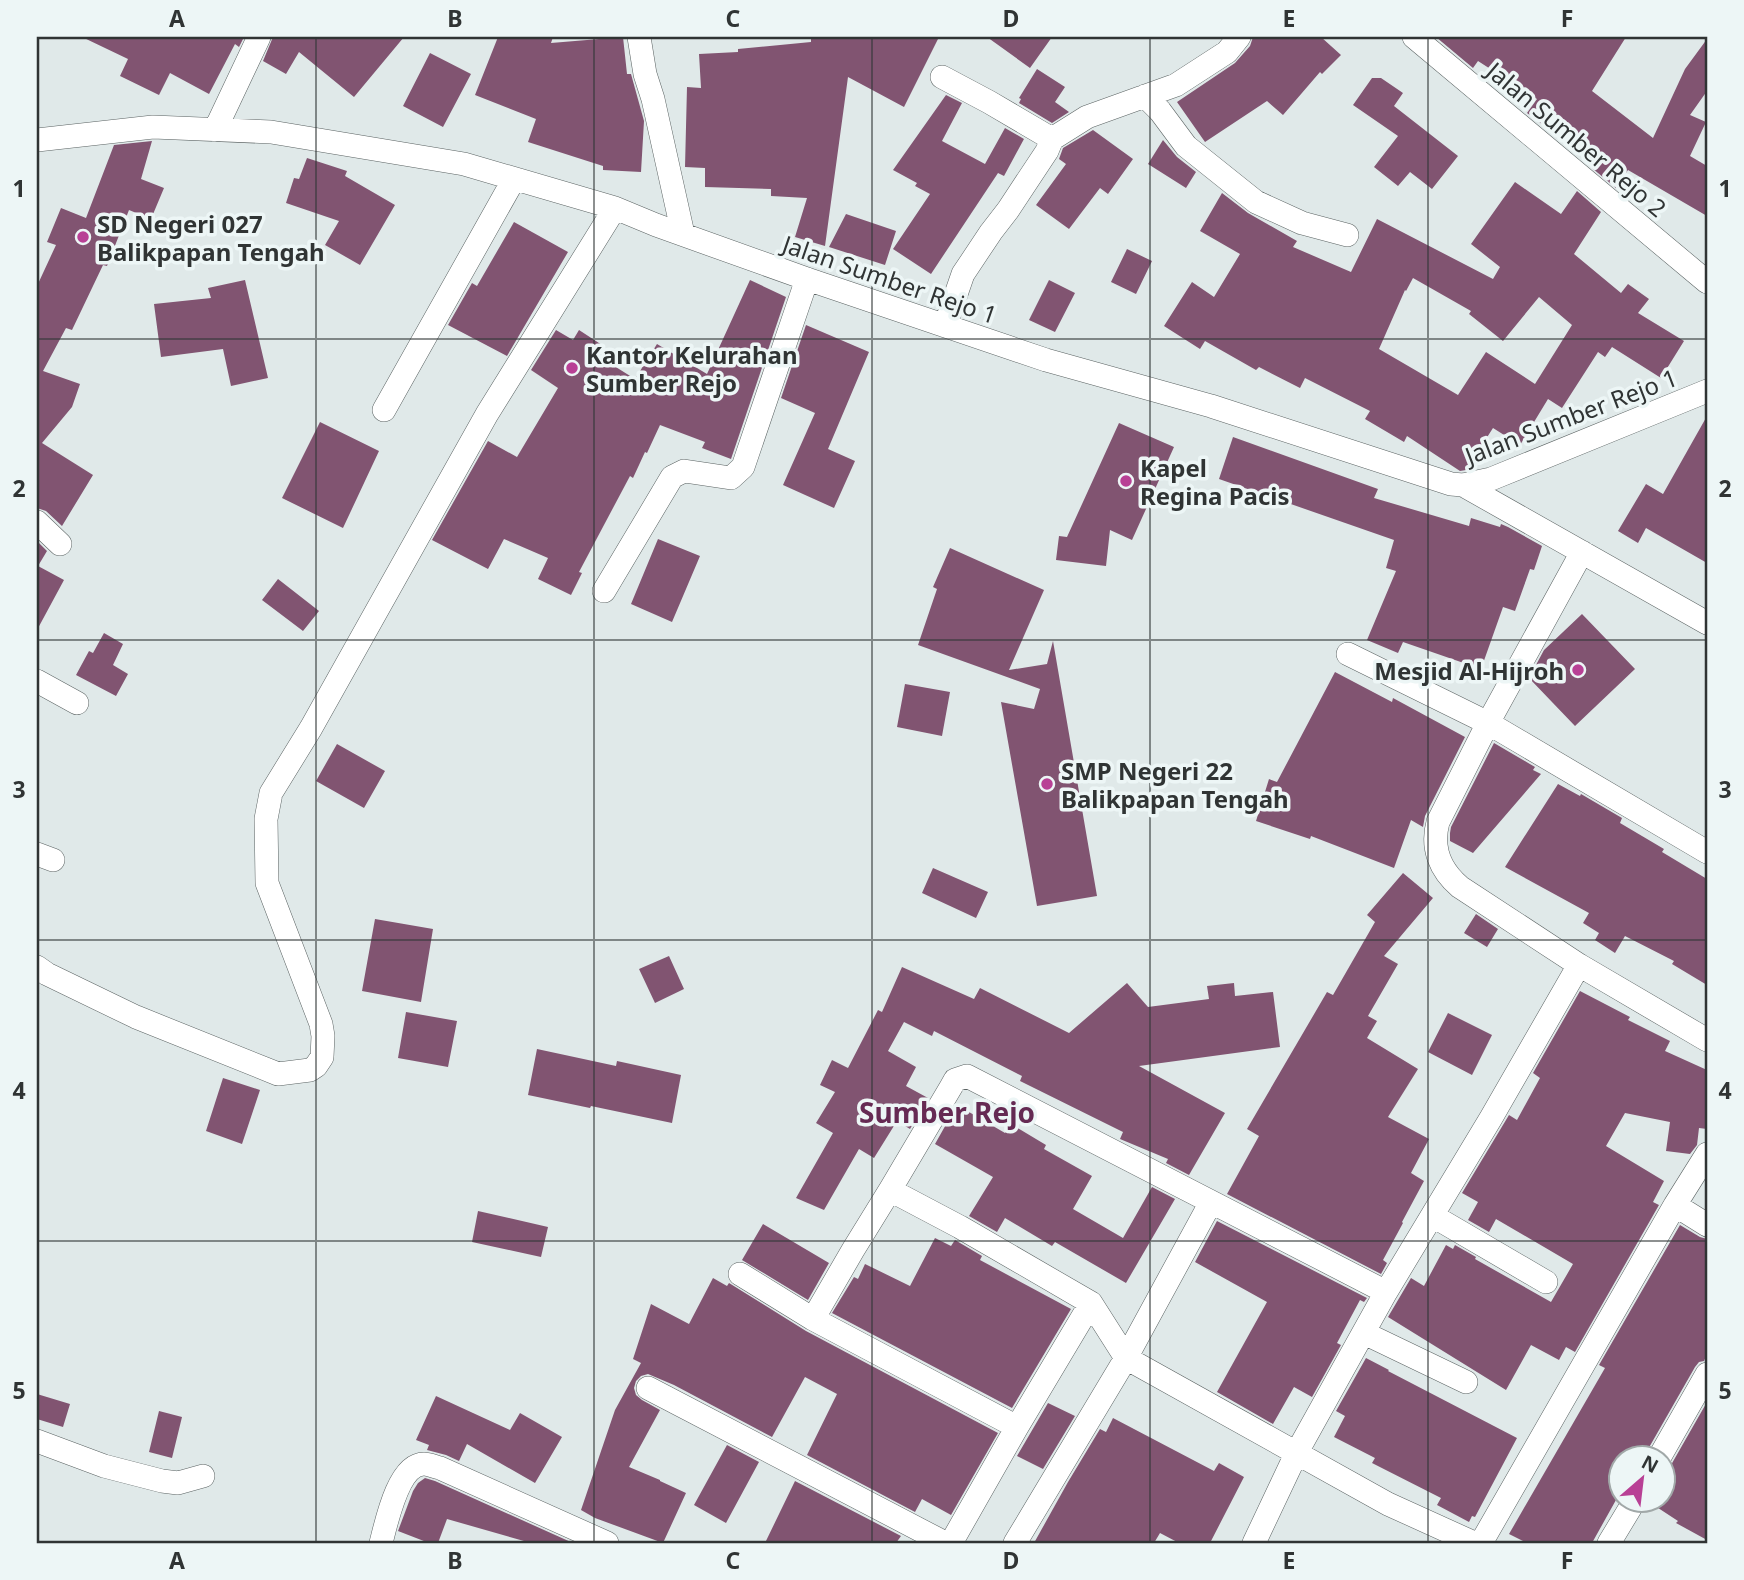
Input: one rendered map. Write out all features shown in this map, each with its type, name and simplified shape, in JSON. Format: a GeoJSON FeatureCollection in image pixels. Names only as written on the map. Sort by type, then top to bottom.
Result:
{"type":"FeatureCollection","features":[{"type":"Feature","properties":{"kind":"street"},"geometry":{"type":"LineString","coordinates":[[215,130],[259,37]]}},
{"type":"Feature","properties":{"kind":"street"},"geometry":{"type":"LineString","coordinates":[[639,37],[645,74],[683,234]]}},
{"type":"Feature","properties":{"kind":"street"},"geometry":{"type":"LineString","coordinates":[[945,326],[963,274],[1047,151],[1052,139],[1087,117],[1175,85],[1227,52],[1239,37]]}},
{"type":"Feature","properties":{"kind":"street","name":"Jalan Sumber Rejo 2"},"geometry":{"type":"LineString","coordinates":[[1414,37],[1707,282]]}},
{"type":"Feature","properties":{"kind":"street"},"geometry":{"type":"LineString","coordinates":[[942,76],[1052,139]]}},
{"type":"Feature","properties":{"kind":"street"},"geometry":{"type":"LineString","coordinates":[[1145,96],[1186,146],[1256,202],[1302,223],[1347,236]]}},
{"type":"Feature","properties":{"kind":"street","name":"Jalan Sumber Rejo 1"},"geometry":{"type":"LineString","coordinates":[[37,140],[153,127],[271,132],[464,164],[615,208],[807,279],[1046,360],[1211,406],[1441,481],[1463,485],[1491,479],[1703,397]]}},
{"type":"Feature","properties":{"kind":"street"},"geometry":{"type":"LineString","coordinates":[[384,410],[513,179]]}},
{"type":"Feature","properties":{"kind":"street"},"geometry":{"type":"LineString","coordinates":[[37,967],[136,1017],[278,1073],[316,1066],[322,1057],[321,1024],[267,883],[266,819],[271,793],[311,728],[487,414],[615,208]]}},
{"type":"Feature","properties":{"kind":"street"},"geometry":{"type":"LineString","coordinates":[[604,591],[673,477],[684,471],[732,478],[743,467],[807,279]]}},
{"type":"Feature","properties":{"kind":"street"},"geometry":{"type":"LineString","coordinates":[[1463,485],[1707,623]]}},
{"type":"Feature","properties":{"kind":"street"},"geometry":{"type":"LineString","coordinates":[[37,522],[60,544]]}},
{"type":"Feature","properties":{"kind":"street"},"geometry":{"type":"LineString","coordinates":[[1582,552],[1488,723],[1438,822],[1435,835],[1438,857],[1451,880],[1460,887],[1579,965],[1707,1040]]}},
{"type":"Feature","properties":{"kind":"street"},"geometry":{"type":"LineString","coordinates":[[1348,654],[1488,723],[1707,852]]}},
{"type":"Feature","properties":{"kind":"street"},"geometry":{"type":"LineString","coordinates":[[37,681],[77,703]]}},
{"type":"Feature","properties":{"kind":"street"},"geometry":{"type":"LineString","coordinates":[[1254,1543],[1297,1452],[1386,1292],[1579,965]]}},
{"type":"Feature","properties":{"kind":"street"},"geometry":{"type":"LineString","coordinates":[[813,1319],[955,1080],[967,1076],[1386,1292]]}},
{"type":"Feature","properties":{"kind":"street"},"geometry":{"type":"LineString","coordinates":[[1481,1543],[1707,1154]]}},
{"type":"Feature","properties":{"kind":"street"},"geometry":{"type":"LineString","coordinates":[[890,1190],[1091,1303],[1126,1358],[1388,1504],[1474,1543]]}},
{"type":"Feature","properties":{"kind":"street"},"geometry":{"type":"LineString","coordinates":[[1015,1543],[1126,1358],[1211,1202]]}},
{"type":"Feature","properties":{"kind":"street"},"geometry":{"type":"LineString","coordinates":[[1675,1205],[1707,1225]]}},
{"type":"Feature","properties":{"kind":"street"},"geometry":{"type":"LineString","coordinates":[[1433,1216],[1546,1282]]}},
{"type":"Feature","properties":{"kind":"street"},"geometry":{"type":"LineString","coordinates":[[740,1274],[813,1319],[1017,1427]]}},
{"type":"Feature","properties":{"kind":"street"},"geometry":{"type":"LineString","coordinates":[[951,1543],[1091,1303]]}},
{"type":"Feature","properties":{"kind":"street"},"geometry":{"type":"LineString","coordinates":[[1364,1333],[1466,1382]]}},
{"type":"Feature","properties":{"kind":"street"},"geometry":{"type":"LineString","coordinates":[[1667,1444],[1707,1374]]}},
{"type":"Feature","properties":{"kind":"street"},"geometry":{"type":"LineString","coordinates":[[648,1388],[945,1543]]}},
{"type":"Feature","properties":{"kind":"street"},"geometry":{"type":"LineString","coordinates":[[37,1441],[104,1466],[162,1481],[178,1483],[204,1476]]}},
{"type":"Feature","properties":{"kind":"street"},"geometry":{"type":"LineString","coordinates":[[381,1543],[396,1492],[406,1475],[415,1466],[423,1464],[440,1468],[607,1543]]}},
{"type":"Feature","properties":{"kind":"street"},"geometry":{"type":"LineString","coordinates":[[1609,1543],[1627,1514]]}},
{"type":"Feature","properties":{"kind":"building"},"geometry":{"type":"Polygon","coordinates":[[[82,37],[244,37],[239,47],[235,44],[209,94],[170,73],[159,95],[120,76],[128,59],[82,37]]]}},
{"type":"Feature","properties":{"kind":"building"},"geometry":{"type":"Polygon","coordinates":[[[273,37],[404,37],[354,97],[299,52],[286,74],[263,61],[273,37]]]}},
{"type":"Feature","properties":{"kind":"building"},"geometry":{"type":"Polygon","coordinates":[[[498,37],[553,37],[551,43],[623,37],[627,74],[631,74],[644,121],[641,172],[603,170],[603,166],[528,142],[536,119],[475,95],[498,37]]]}},
{"type":"Feature","properties":{"kind":"building"},"geometry":{"type":"Polygon","coordinates":[[[811,37],[939,37],[904,107],[848,77],[825,246],[795,237],[807,198],[771,196],[771,189],[705,187],[705,168],[685,167],[687,87],[701,88],[699,54],[738,52],[738,49],[811,42],[811,37]]]}},
{"type":"Feature","properties":{"kind":"building"},"geometry":{"type":"Polygon","coordinates":[[[987,37],[1052,37],[1030,68],[987,37]]]}},
{"type":"Feature","properties":{"kind":"building"},"geometry":{"type":"Polygon","coordinates":[[[1253,37],[1321,37],[1341,55],[1322,74],[1320,72],[1283,115],[1267,101],[1205,142],[1177,102],[1235,63],[1250,46],[1253,37]]]}},
{"type":"Feature","properties":{"kind":"building"},"geometry":{"type":"Polygon","coordinates":[[[1436,37],[1626,37],[1592,91],[1653,138],[1685,69],[1707,39],[1707,91],[1690,115],[1706,122],[1690,156],[1707,166],[1707,216],[1628,170],[1616,188],[1592,168],[1595,163],[1527,113],[1537,99],[1478,61],[1473,68],[1436,37]]]}},
{"type":"Feature","properties":{"kind":"building"},"geometry":{"type":"Polygon","coordinates":[[[430,53],[471,74],[443,127],[403,106],[430,53]]]}},
{"type":"Feature","properties":{"kind":"building"},"geometry":{"type":"Polygon","coordinates":[[[1037,69],[1065,87],[1055,102],[1069,112],[1052,123],[1019,103],[1019,98],[1037,69]]]}},
{"type":"Feature","properties":{"kind":"building"},"geometry":{"type":"Polygon","coordinates":[[[1372,78],[1381,78],[1403,93],[1394,106],[1458,156],[1432,189],[1410,172],[1398,186],[1374,167],[1398,136],[1353,105],[1372,78]]]}},
{"type":"Feature","properties":{"kind":"building"},"geometry":{"type":"Polygon","coordinates":[[[946,95],[962,103],[942,141],[985,164],[1005,128],[1024,139],[1004,176],[998,173],[931,274],[893,249],[930,194],[915,186],[917,183],[893,170],[946,95]]]}},
{"type":"Feature","properties":{"kind":"building"},"geometry":{"type":"Polygon","coordinates":[[[1093,130],[1133,159],[1108,194],[1100,188],[1069,229],[1036,205],[1066,164],[1059,159],[1063,148],[1093,130]]]}},
{"type":"Feature","properties":{"kind":"building"},"geometry":{"type":"Polygon","coordinates":[[[1163,140],[1177,157],[1196,172],[1186,188],[1148,164],[1163,140]]]}},
{"type":"Feature","properties":{"kind":"building"},"geometry":{"type":"Polygon","coordinates":[[[152,141],[141,179],[164,188],[151,219],[129,210],[107,266],[103,265],[72,330],[66,328],[43,371],[80,384],[72,407],[42,443],[93,475],[62,526],[46,511],[37,508],[37,286],[56,245],[47,242],[61,208],[86,218],[114,145],[152,141]]]}},
{"type":"Feature","properties":{"kind":"building"},"geometry":{"type":"Polygon","coordinates":[[[307,158],[347,171],[345,176],[395,205],[360,265],[325,245],[339,221],[286,203],[294,178],[299,179],[307,158]]]}},
{"type":"Feature","properties":{"kind":"building"},"geometry":{"type":"Polygon","coordinates":[[[1515,182],[1561,214],[1577,191],[1601,212],[1574,254],[1621,293],[1628,284],[1649,299],[1638,313],[1684,341],[1661,378],[1612,347],[1605,357],[1598,352],[1562,408],[1548,399],[1520,445],[1493,428],[1466,470],[1460,471],[1407,436],[1404,442],[1365,419],[1370,411],[1305,378],[1300,388],[1259,367],[1256,370],[1205,341],[1200,349],[1164,326],[1192,282],[1214,297],[1240,254],[1200,231],[1222,193],[1248,213],[1297,241],[1293,247],[1351,272],[1377,219],[1493,279],[1500,267],[1471,244],[1515,182]],[[1413,278],[1379,349],[1458,395],[1486,352],[1535,384],[1572,325],[1539,297],[1503,341],[1469,314],[1471,311],[1413,278]]]}},
{"type":"Feature","properties":{"kind":"building"},"geometry":{"type":"Polygon","coordinates":[[[846,214],[896,231],[885,265],[829,247],[846,214]]]}},
{"type":"Feature","properties":{"kind":"building"},"geometry":{"type":"Polygon","coordinates":[[[514,222],[568,252],[507,356],[448,325],[472,283],[477,286],[514,222]]]}},
{"type":"Feature","properties":{"kind":"building"},"geometry":{"type":"Polygon","coordinates":[[[1127,249],[1152,261],[1136,294],[1111,282],[1127,249]]]}},
{"type":"Feature","properties":{"kind":"building"},"geometry":{"type":"Polygon","coordinates":[[[245,280],[268,378],[231,386],[223,349],[161,357],[154,304],[211,298],[208,288],[245,280]]]}},
{"type":"Feature","properties":{"kind":"building"},"geometry":{"type":"Polygon","coordinates":[[[750,280],[786,297],[731,459],[702,448],[705,442],[660,425],[647,453],[645,452],[633,478],[630,476],[579,572],[582,573],[571,595],[538,579],[548,558],[504,539],[488,569],[432,540],[488,441],[517,457],[558,388],[531,370],[556,330],[573,340],[579,330],[602,345],[595,354],[635,379],[657,344],[707,374],[750,280]]]}},
{"type":"Feature","properties":{"kind":"building"},"geometry":{"type":"Polygon","coordinates":[[[1049,280],[1075,293],[1055,332],[1029,320],[1049,280]]]}},
{"type":"Feature","properties":{"kind":"building"},"geometry":{"type":"Polygon","coordinates":[[[806,325],[869,352],[828,449],[855,461],[834,508],[783,485],[815,413],[781,398],[806,325]]]}},
{"type":"Feature","properties":{"kind":"building"},"geometry":{"type":"Polygon","coordinates":[[[1707,416],[1707,563],[1646,528],[1638,543],[1618,531],[1646,484],[1663,494],[1707,416]]]}},
{"type":"Feature","properties":{"kind":"building"},"geometry":{"type":"Polygon","coordinates":[[[320,422],[379,451],[343,528],[282,498],[320,422]]]}},
{"type":"Feature","properties":{"kind":"building","name":"Kapel Regina Pacis"},"geometry":{"type":"Polygon","coordinates":[[[1119,423],[1174,447],[1132,540],[1110,530],[1106,566],[1056,560],[1059,536],[1067,537],[1119,423]]]}},
{"type":"Feature","properties":{"kind":"building"},"geometry":{"type":"Polygon","coordinates":[[[1233,437],[1378,489],[1374,498],[1469,526],[1471,518],[1500,527],[1501,524],[1542,546],[1534,570],[1530,569],[1515,611],[1503,607],[1481,669],[1403,642],[1398,653],[1367,640],[1396,571],[1386,568],[1394,540],[1219,479],[1233,437]]]}},
{"type":"Feature","properties":{"kind":"building"},"geometry":{"type":"Polygon","coordinates":[[[658,539],[700,556],[672,622],[631,604],[658,539]]]}},
{"type":"Feature","properties":{"kind":"building"},"geometry":{"type":"Polygon","coordinates":[[[37,541],[47,551],[38,566],[64,580],[37,630],[37,541]]]}},
{"type":"Feature","properties":{"kind":"building"},"geometry":{"type":"Polygon","coordinates":[[[950,548],[1044,590],[1009,670],[1047,664],[1053,641],[1097,896],[1037,906],[1001,702],[1034,709],[1040,689],[918,645],[937,589],[933,587],[950,548]]]}},
{"type":"Feature","properties":{"kind":"building"},"geometry":{"type":"Polygon","coordinates":[[[278,579],[319,611],[303,631],[262,600],[278,579]]]}},
{"type":"Feature","properties":{"kind":"building","name":"Mesjid Al-Hijroh"},"geometry":{"type":"Polygon","coordinates":[[[1582,614],[1635,669],[1575,726],[1529,678],[1544,650],[1582,614]]]}},
{"type":"Feature","properties":{"kind":"building"},"geometry":{"type":"Polygon","coordinates":[[[104,633],[123,644],[113,665],[128,674],[116,696],[76,675],[89,651],[93,653],[104,633]]]}},
{"type":"Feature","properties":{"kind":"building"},"geometry":{"type":"Polygon","coordinates":[[[1335,672],[1392,702],[1393,698],[1465,737],[1425,816],[1423,827],[1411,820],[1394,868],[1311,836],[1310,839],[1256,821],[1269,779],[1277,782],[1335,672]]]}},
{"type":"Feature","properties":{"kind":"building"},"geometry":{"type":"Polygon","coordinates":[[[905,684],[950,692],[942,736],[897,727],[905,684]]]}},
{"type":"Feature","properties":{"kind":"building"},"geometry":{"type":"Polygon","coordinates":[[[1494,743],[1535,767],[1533,770],[1541,774],[1473,853],[1450,841],[1451,827],[1494,743]]]}},
{"type":"Feature","properties":{"kind":"building"},"geometry":{"type":"Polygon","coordinates":[[[337,744],[385,771],[364,808],[316,781],[337,744]]]}},
{"type":"Feature","properties":{"kind":"building"},"geometry":{"type":"Polygon","coordinates":[[[1558,784],[1622,818],[1620,823],[1707,879],[1707,985],[1672,964],[1674,961],[1625,936],[1615,953],[1595,940],[1599,933],[1583,923],[1589,913],[1505,867],[1558,784]]]}},
{"type":"Feature","properties":{"kind":"building"},"geometry":{"type":"Polygon","coordinates":[[[933,868],[988,892],[976,918],[922,893],[933,868]]]}},
{"type":"Feature","properties":{"kind":"building"},"geometry":{"type":"Polygon","coordinates":[[[1403,873],[1433,898],[1384,956],[1398,964],[1368,1016],[1377,1021],[1367,1038],[1418,1069],[1388,1117],[1429,1139],[1411,1173],[1424,1181],[1383,1260],[1387,1263],[1381,1274],[1227,1194],[1259,1136],[1247,1129],[1327,992],[1333,995],[1375,922],[1367,915],[1403,873]]]}},
{"type":"Feature","properties":{"kind":"building"},"geometry":{"type":"Polygon","coordinates":[[[1476,914],[1498,929],[1487,947],[1464,933],[1476,914]]]}},
{"type":"Feature","properties":{"kind":"building"},"geometry":{"type":"Polygon","coordinates":[[[375,919],[433,929],[421,1002],[362,991],[375,919]]]}},
{"type":"Feature","properties":{"kind":"building"},"geometry":{"type":"Polygon","coordinates":[[[669,956],[684,989],[655,1003],[639,969],[669,956]]]}},
{"type":"Feature","properties":{"kind":"building"},"geometry":{"type":"Polygon","coordinates":[[[902,967],[974,999],[980,988],[1069,1033],[1127,983],[1148,1007],[1209,999],[1207,986],[1234,983],[1235,996],[1273,992],[1280,1047],[1139,1066],[1225,1113],[1189,1175],[1166,1163],[1168,1159],[1120,1139],[1123,1132],[1020,1081],[1022,1076],[934,1031],[932,1036],[904,1022],[888,1051],[916,1067],[906,1086],[928,1098],[910,1129],[897,1121],[874,1158],[859,1149],[824,1210],[796,1198],[833,1133],[816,1123],[835,1092],[820,1085],[832,1060],[848,1068],[878,1010],[882,1012],[902,967]]]}},
{"type":"Feature","properties":{"kind":"building"},"geometry":{"type":"Polygon","coordinates":[[[1580,991],[1670,1041],[1665,1051],[1707,1070],[1707,1129],[1699,1128],[1697,1145],[1690,1154],[1666,1151],[1670,1122],[1625,1113],[1606,1146],[1664,1181],[1653,1202],[1659,1205],[1575,1352],[1566,1347],[1559,1360],[1531,1345],[1506,1390],[1388,1317],[1411,1278],[1424,1286],[1446,1245],[1453,1249],[1455,1245],[1551,1302],[1573,1264],[1496,1219],[1489,1232],[1468,1220],[1478,1202],[1462,1193],[1509,1115],[1517,1120],[1540,1078],[1533,1073],[1580,991]]]}},
{"type":"Feature","properties":{"kind":"building"},"geometry":{"type":"Polygon","coordinates":[[[406,1012],[457,1021],[448,1067],[398,1058],[406,1012]]]}},
{"type":"Feature","properties":{"kind":"building"},"geometry":{"type":"Polygon","coordinates":[[[1448,1013],[1492,1035],[1472,1075],[1428,1052],[1448,1013]]]}},
{"type":"Feature","properties":{"kind":"building"},"geometry":{"type":"Polygon","coordinates":[[[537,1049],[616,1066],[617,1061],[681,1075],[672,1123],[528,1095],[537,1049]]]}},
{"type":"Feature","properties":{"kind":"building"},"geometry":{"type":"Polygon","coordinates":[[[223,1078],[260,1090],[242,1144],[206,1131],[223,1078]]]}},
{"type":"Feature","properties":{"kind":"building"},"geometry":{"type":"Polygon","coordinates":[[[957,1105],[1005,1133],[1011,1124],[1046,1145],[1044,1149],[1092,1176],[1073,1209],[1123,1238],[1152,1187],[1175,1199],[1126,1283],[1055,1242],[1052,1246],[1005,1218],[997,1232],[969,1216],[993,1177],[935,1144],[957,1105]]]}},
{"type":"Feature","properties":{"kind":"building"},"geometry":{"type":"Polygon","coordinates":[[[478,1211],[548,1227],[541,1257],[472,1242],[478,1211]]]}},
{"type":"Feature","properties":{"kind":"building"},"geometry":{"type":"Polygon","coordinates":[[[1217,1221],[1367,1298],[1364,1302],[1360,1300],[1337,1343],[1341,1345],[1312,1397],[1294,1387],[1273,1424],[1217,1392],[1267,1302],[1195,1262],[1217,1221]]]}},
{"type":"Feature","properties":{"kind":"building"},"geometry":{"type":"Polygon","coordinates":[[[763,1224],[829,1263],[808,1300],[742,1260],[763,1224]]]}},
{"type":"Feature","properties":{"kind":"building"},"geometry":{"type":"Polygon","coordinates":[[[1680,1225],[1707,1239],[1707,1354],[1704,1361],[1695,1367],[1651,1444],[1608,1444],[1608,1514],[1592,1543],[1527,1543],[1509,1534],[1605,1368],[1599,1365],[1680,1225]]]}},
{"type":"Feature","properties":{"kind":"building"},"geometry":{"type":"Polygon","coordinates":[[[935,1238],[951,1246],[955,1240],[982,1256],[980,1260],[1071,1309],[1012,1408],[832,1313],[854,1277],[858,1279],[865,1264],[910,1286],[935,1238]]]}},
{"type":"Feature","properties":{"kind":"building"},"geometry":{"type":"Polygon","coordinates":[[[713,1278],[727,1286],[729,1283],[806,1331],[998,1433],[951,1515],[922,1499],[915,1512],[807,1455],[837,1394],[805,1377],[772,1437],[648,1374],[636,1381],[636,1395],[660,1410],[629,1467],[686,1493],[663,1543],[595,1518],[581,1510],[615,1410],[641,1363],[633,1359],[651,1304],[689,1324],[713,1278]]]}},
{"type":"Feature","properties":{"kind":"building"},"geometry":{"type":"Polygon","coordinates":[[[1366,1358],[1517,1438],[1475,1517],[1472,1516],[1469,1522],[1437,1505],[1441,1498],[1372,1463],[1375,1458],[1334,1437],[1345,1416],[1336,1411],[1366,1358]]]}},
{"type":"Feature","properties":{"kind":"building"},"geometry":{"type":"Polygon","coordinates":[[[37,1394],[70,1404],[63,1427],[37,1419],[37,1394]]]}},
{"type":"Feature","properties":{"kind":"building"},"geometry":{"type":"Polygon","coordinates":[[[436,1396],[510,1430],[520,1413],[562,1437],[535,1483],[467,1444],[459,1461],[427,1450],[429,1445],[416,1440],[436,1396]]]}},
{"type":"Feature","properties":{"kind":"building"},"geometry":{"type":"Polygon","coordinates":[[[1707,1402],[1707,1540],[1676,1523],[1678,1521],[1667,1514],[1678,1514],[1678,1453],[1707,1402]]]}},
{"type":"Feature","properties":{"kind":"building"},"geometry":{"type":"Polygon","coordinates":[[[1048,1403],[1075,1416],[1043,1469],[1017,1456],[1048,1403]]]}},
{"type":"Feature","properties":{"kind":"building"},"geometry":{"type":"Polygon","coordinates":[[[159,1411],[182,1417],[172,1458],[149,1452],[159,1411]]]}},
{"type":"Feature","properties":{"kind":"building"},"geometry":{"type":"Polygon","coordinates":[[[1113,1418],[1214,1471],[1219,1463],[1244,1477],[1210,1543],[1179,1543],[1160,1533],[1154,1543],[1034,1543],[1100,1429],[1106,1432],[1113,1418]]]}},
{"type":"Feature","properties":{"kind":"building"},"geometry":{"type":"Polygon","coordinates":[[[727,1445],[759,1462],[726,1523],[694,1505],[727,1445]]]}},
{"type":"Feature","properties":{"kind":"building"},"geometry":{"type":"Polygon","coordinates":[[[425,1478],[573,1543],[531,1543],[447,1519],[438,1543],[429,1543],[398,1531],[413,1491],[425,1478]]]}},
{"type":"Feature","properties":{"kind":"building"},"geometry":{"type":"Polygon","coordinates":[[[795,1481],[901,1536],[896,1543],[765,1543],[795,1481]]]}},
{"type":"Feature","properties":{"kind":"place","name":"SD Negeri 027 Balikpapan Tengah"},"geometry":{"type":"Point","coordinates":[83,237]}},
{"type":"Feature","properties":{"kind":"place","name":"Kantor Kelurahan Sumber Rejo"},"geometry":{"type":"Point","coordinates":[572,368]}},
{"type":"Feature","properties":{"kind":"place","name":"Kapel Regina Pacis"},"geometry":{"type":"Point","coordinates":[1126,481]}},
{"type":"Feature","properties":{"kind":"place","name":"Mesjid Al-Hijroh"},"geometry":{"type":"Point","coordinates":[1578,670]}},
{"type":"Feature","properties":{"kind":"place","name":"SMP Negeri 22 Balikpapan Tengah"},"geometry":{"type":"Point","coordinates":[1047,784]}},
{"type":"Feature","properties":{"kind":"district","name":"Sumber Rejo"},"geometry":{"type":"Point","coordinates":[947,1112]}}]}
